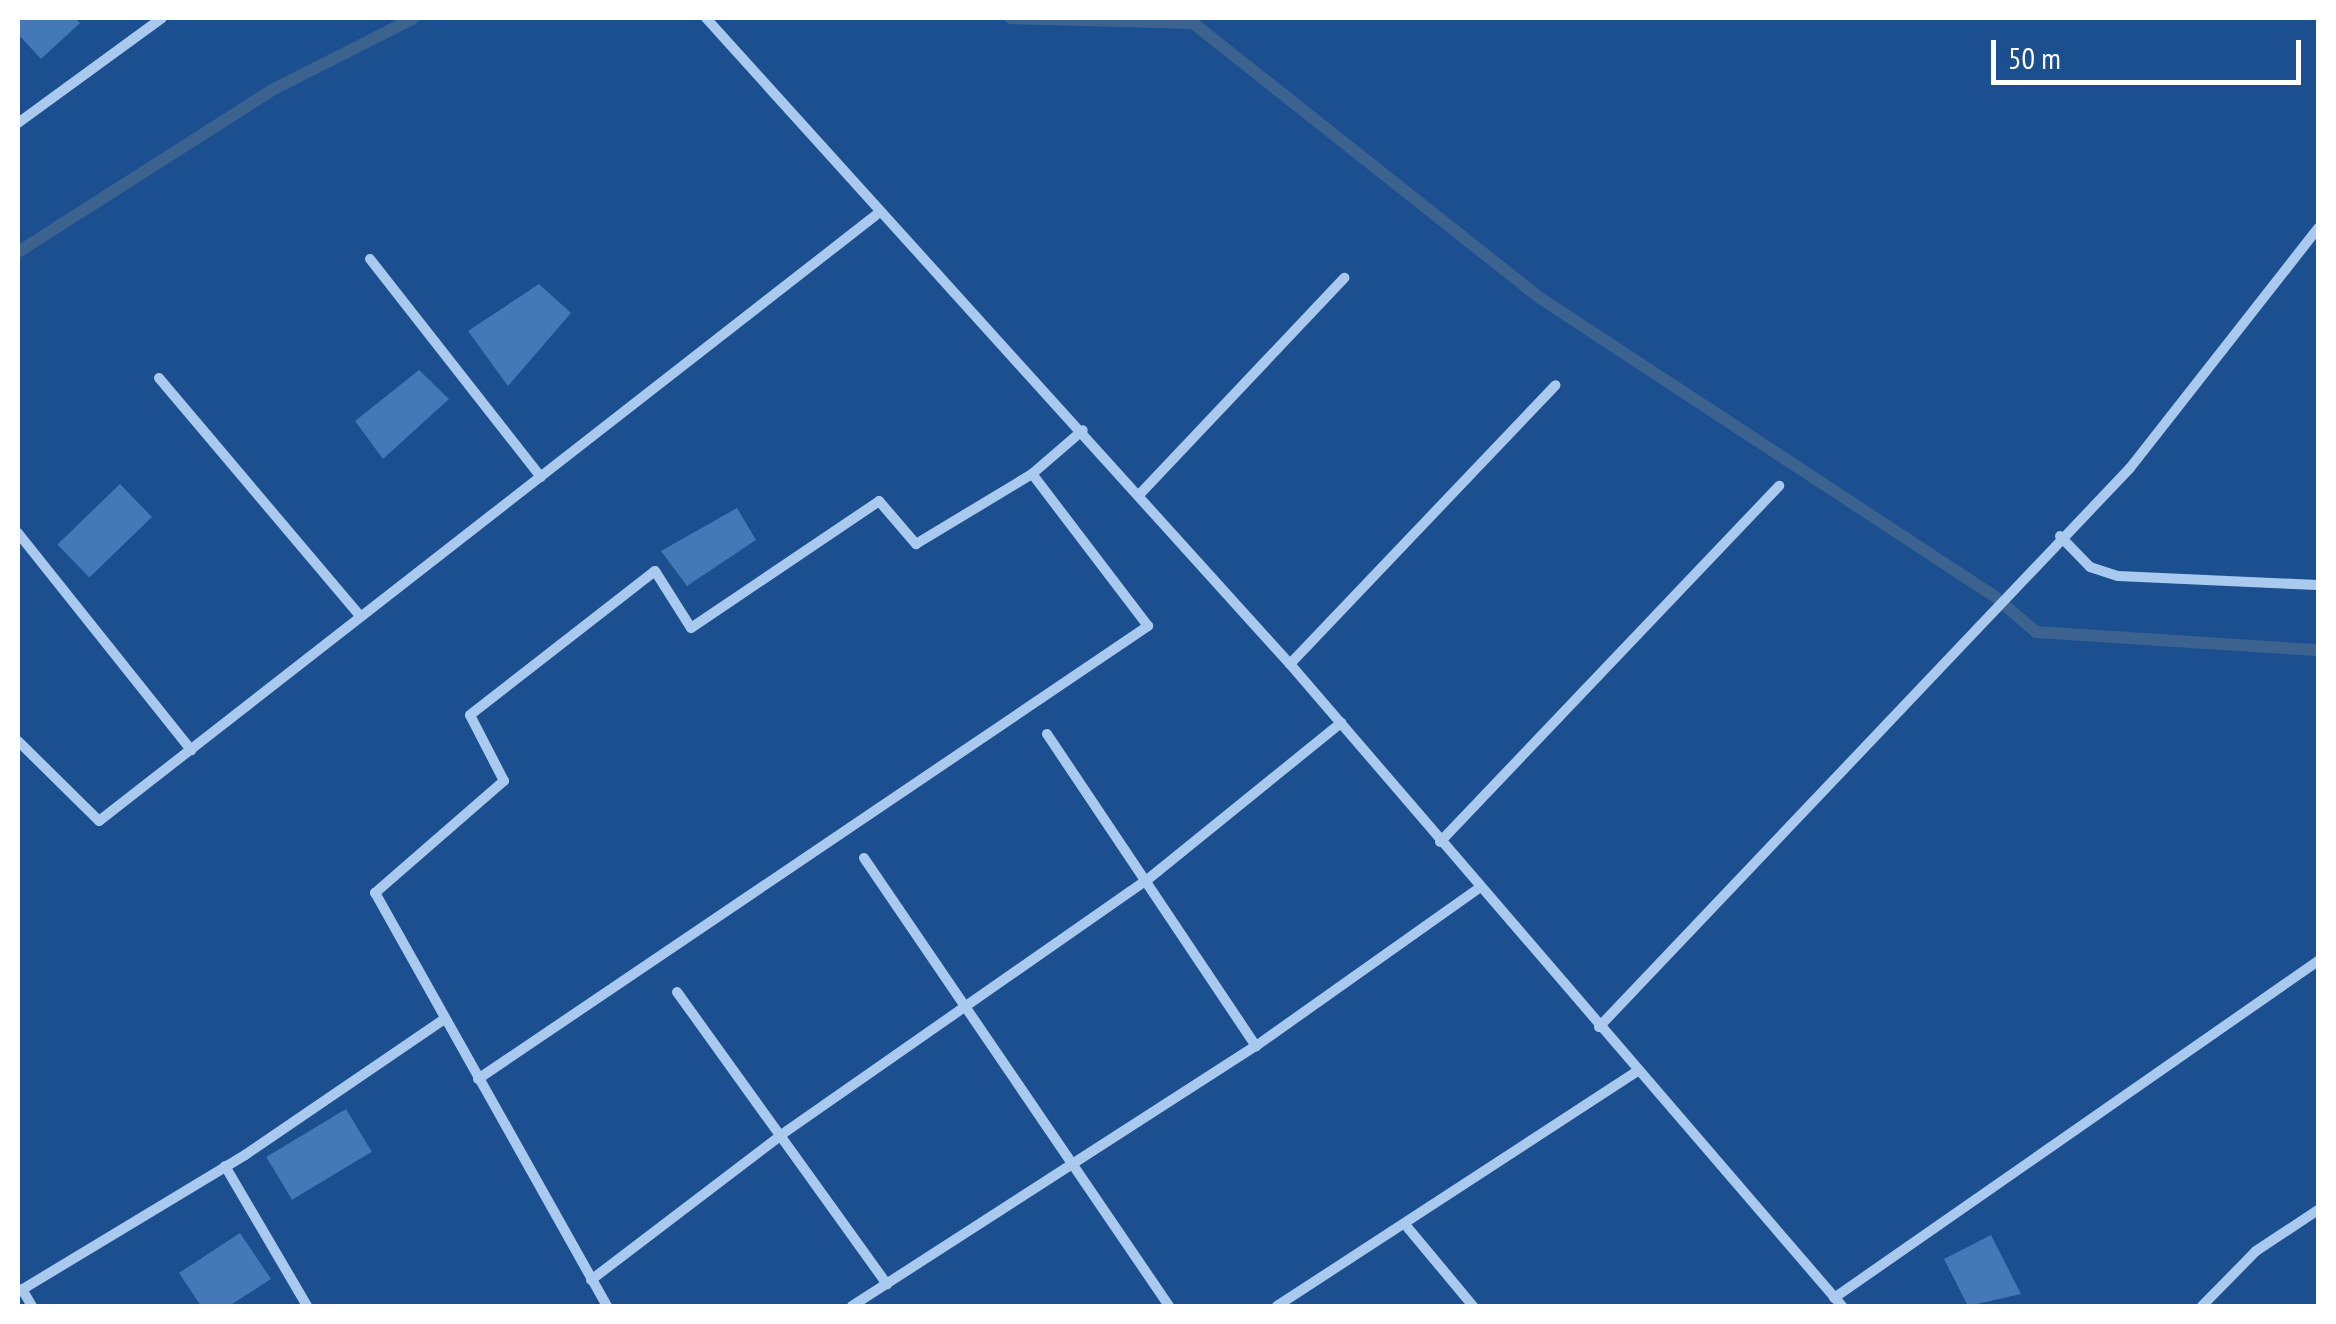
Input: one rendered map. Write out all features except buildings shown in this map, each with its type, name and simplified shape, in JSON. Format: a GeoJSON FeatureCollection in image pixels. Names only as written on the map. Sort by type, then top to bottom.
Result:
{"type":"FeatureCollection","features":[{"type":"Feature","properties":{"kind":"street"},"geometry":{"type":"LineString","coordinates":[[18,124],[162,18]]}},
{"type":"Feature","properties":{"kind":"street"},"geometry":{"type":"LineString","coordinates":[[706,18],[876,215],[1083,430],[1290,664],[1636,1072],[1838,1302],[2318,961]]}},
{"type":"Feature","properties":{"kind":"street"},"geometry":{"type":"LineString","coordinates":[[18,742],[98,822],[876,215]]}},
{"type":"Feature","properties":{"kind":"street"},"geometry":{"type":"LineString","coordinates":[[1599,1027],[1942,660],[2130,468],[2318,228]]}},
{"type":"Feature","properties":{"kind":"street"},"geometry":{"type":"LineString","coordinates":[[370,259],[541,477]]}},
{"type":"Feature","properties":{"kind":"street"},"geometry":{"type":"LineString","coordinates":[[1139,495],[1344,278]]}},
{"type":"Feature","properties":{"kind":"street"},"geometry":{"type":"LineString","coordinates":[[159,378],[359,615]]}},
{"type":"Feature","properties":{"kind":"street"},"geometry":{"type":"LineString","coordinates":[[1290,664],[1556,385]]}},
{"type":"Feature","properties":{"kind":"street"},"geometry":{"type":"LineString","coordinates":[[607,1306],[443,1020],[375,892],[504,782],[470,715],[655,571],[691,628],[879,501],[916,544],[1032,474],[1083,430]]}},
{"type":"Feature","properties":{"kind":"street"},"geometry":{"type":"LineString","coordinates":[[478,1079],[1148,626],[1032,474]]}},
{"type":"Feature","properties":{"kind":"street"},"geometry":{"type":"LineString","coordinates":[[1440,842],[1778,486]]}},
{"type":"Feature","properties":{"kind":"street"},"geometry":{"type":"LineString","coordinates":[[18,533],[192,750]]}},
{"type":"Feature","properties":{"kind":"street"},"geometry":{"type":"LineString","coordinates":[[2060,536],[2090,567],[2118,576],[2318,585]]}},
{"type":"Feature","properties":{"kind":"street"},"geometry":{"type":"LineString","coordinates":[[590,1280],[781,1135],[1147,880],[1342,723]]}},
{"type":"Feature","properties":{"kind":"street"},"geometry":{"type":"LineString","coordinates":[[1046,734],[1256,1046]]}},
{"type":"Feature","properties":{"kind":"street"},"geometry":{"type":"LineString","coordinates":[[864,858],[1074,1160],[1170,1306]]}},
{"type":"Feature","properties":{"kind":"street"},"geometry":{"type":"LineString","coordinates":[[852,1306],[1256,1046],[1479,888]]}},
{"type":"Feature","properties":{"kind":"street"},"geometry":{"type":"LineString","coordinates":[[676,992],[886,1284]]}},
{"type":"Feature","properties":{"kind":"street"},"geometry":{"type":"LineString","coordinates":[[32,1306],[20,1291],[224,1166],[443,1020]]}},
{"type":"Feature","properties":{"kind":"street"},"geometry":{"type":"LineString","coordinates":[[1277,1306],[1408,1228],[1636,1072]]}},
{"type":"Feature","properties":{"kind":"street"},"geometry":{"type":"LineString","coordinates":[[224,1166],[307,1306]]}},
{"type":"Feature","properties":{"kind":"street"},"geometry":{"type":"LineString","coordinates":[[2210,1304],[2256,1251],[2318,1210]]}},
{"type":"Feature","properties":{"kind":"street"},"geometry":{"type":"LineString","coordinates":[[1408,1228],[1472,1306]]}},
{"type":"Feature","properties":{"kind":"waterway"},"geometry":{"type":"LineString","coordinates":[[18,252],[272,90],[414,18]]}},
{"type":"Feature","properties":{"kind":"waterway"},"geometry":{"type":"LineString","coordinates":[[1010,18],[1193,23],[1540,298],[1994,596],[2036,632],[2318,650]]}}]}
